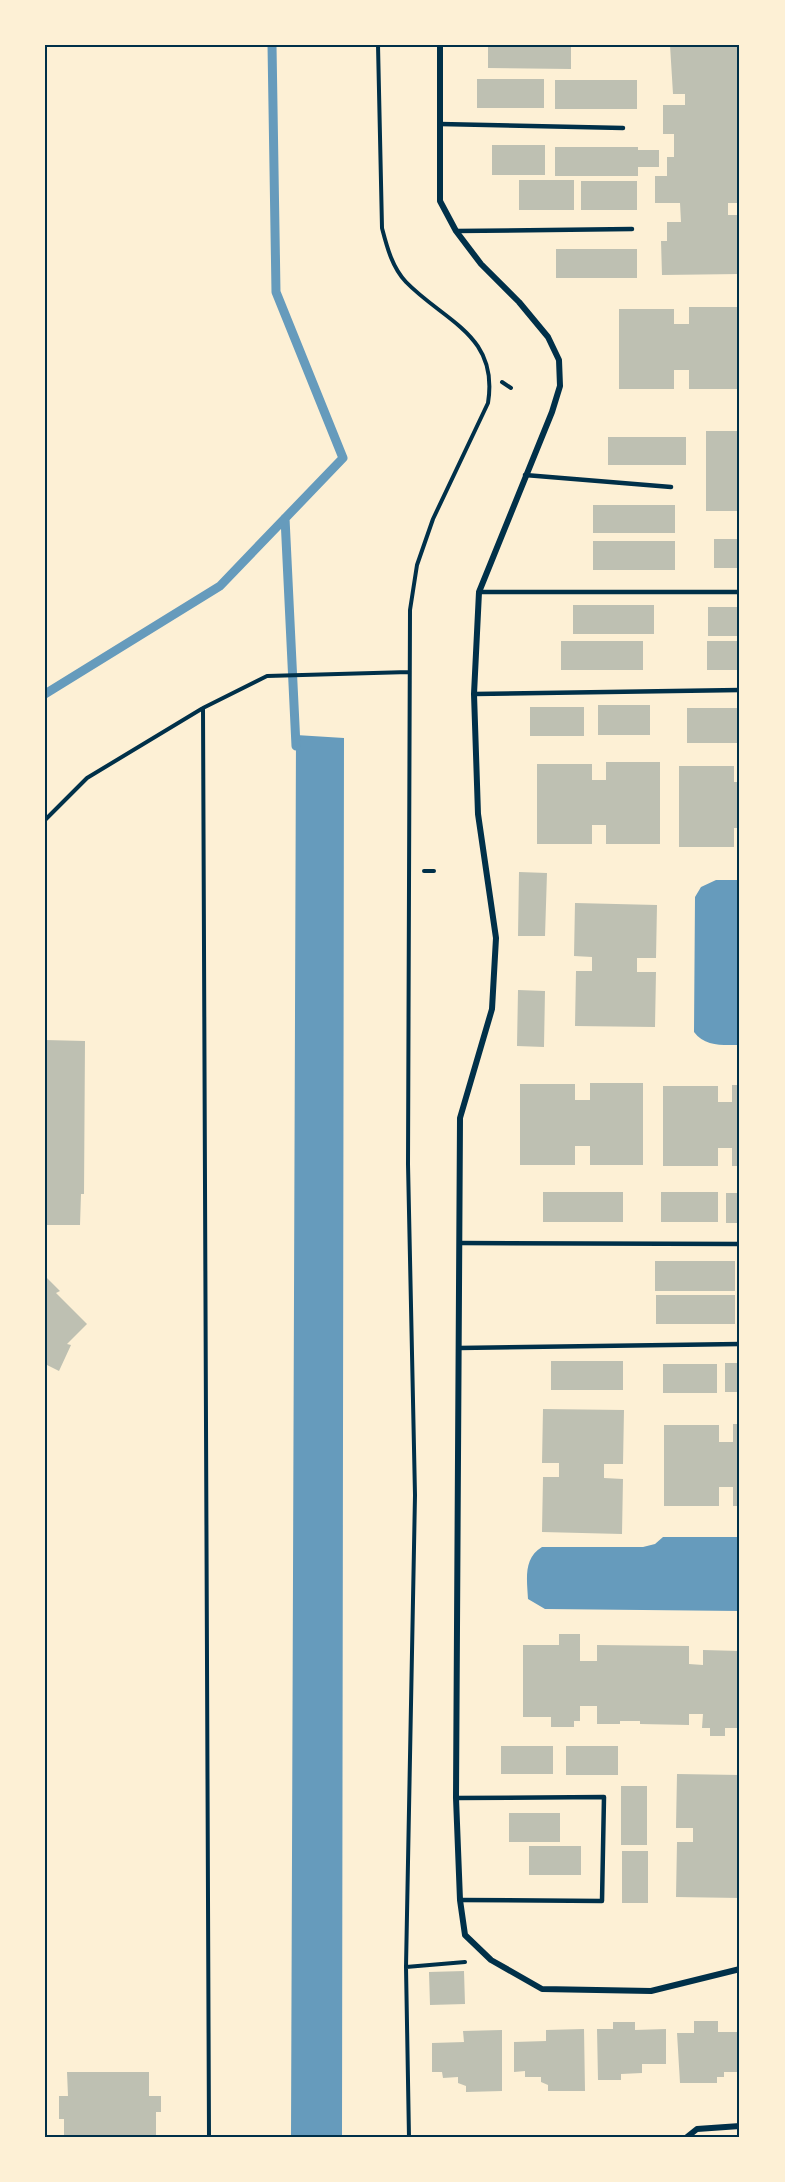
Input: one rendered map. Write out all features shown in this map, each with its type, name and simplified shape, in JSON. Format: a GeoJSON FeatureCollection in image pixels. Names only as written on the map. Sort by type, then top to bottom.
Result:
{"type":"FeatureCollection","features":[{"type":"Feature","properties":{"kind":"street"},"geometry":{"type":"LineString","coordinates":[[440,45],[440,201],[456,231],[481,264],[519,302],[548,337],[559,360],[560,386],[552,412],[479,592],[474,694],[478,814],[496,938],[492,1009],[460,1118],[456,1798],[459,1900],[465,1935],[491,1960],[542,1989],[651,1991],[740,1969]]}},
{"type":"Feature","properties":{"kind":"street"},"geometry":{"type":"LineString","coordinates":[[687,2137],[697,2129],[740,2126]]}},
{"type":"Feature","properties":{"kind":"lane"},"geometry":{"type":"LineString","coordinates":[[440,124],[623,128]]}},
{"type":"Feature","properties":{"kind":"lane"},"geometry":{"type":"LineString","coordinates":[[456,231],[632,229]]}},
{"type":"Feature","properties":{"kind":"lane"},"geometry":{"type":"LineString","coordinates":[[525,475],[671,487]]}},
{"type":"Feature","properties":{"kind":"lane"},"geometry":{"type":"LineString","coordinates":[[479,592],[740,592]]}},
{"type":"Feature","properties":{"kind":"lane"},"geometry":{"type":"LineString","coordinates":[[474,694],[740,690]]}},
{"type":"Feature","properties":{"kind":"lane"},"geometry":{"type":"LineString","coordinates":[[460,1243],[740,1244]]}},
{"type":"Feature","properties":{"kind":"lane"},"geometry":{"type":"LineString","coordinates":[[459,1348],[740,1344]]}},
{"type":"Feature","properties":{"kind":"lane"},"geometry":{"type":"LineString","coordinates":[[456,1798],[604,1797],[602,1901],[459,1900]]}},
{"type":"Feature","properties":{"kind":"path"},"geometry":{"type":"LineString","coordinates":[[378,45],[382,228],[390,257],[405,280],[472,337],[484,355],[489,377],[488,403],[433,519],[417,565],[410,610],[408,1164],[415,1495],[406,1967],[409,2137]]}},
{"type":"Feature","properties":{"kind":"path"},"geometry":{"type":"LineString","coordinates":[[502,382],[511,388]]}},
{"type":"Feature","properties":{"kind":"path"},"geometry":{"type":"LineString","coordinates":[[45,820],[87,778],[203,708],[272,675],[409,672]]}},
{"type":"Feature","properties":{"kind":"path"},"geometry":{"type":"LineString","coordinates":[[203,708],[208,2137]]}},
{"type":"Feature","properties":{"kind":"path"},"geometry":{"type":"LineString","coordinates":[[424,871],[434,871]]}},
{"type":"Feature","properties":{"kind":"path"},"geometry":{"type":"LineString","coordinates":[[406,1967],[491,1960]]}},
{"type":"Feature","properties":{"kind":"water"},"geometry":{"type":"Polygon","coordinates":[[[296,735],[344,738],[342,2137],[291,2137],[296,735]]]}},
{"type":"Feature","properties":{"kind":"water"},"geometry":{"type":"Polygon","coordinates":[[[716,880],[740,880],[740,1045],[709,1043],[694,1032],[695,897],[701,887],[716,880]]]}},
{"type":"Feature","properties":{"kind":"water"},"geometry":{"type":"Polygon","coordinates":[[[663,1537],[740,1537],[740,1611],[545,1609],[528,1599],[529,1563],[542,1547],[643,1547],[655,1544],[663,1537]]]}},
{"type":"Feature","properties":{"kind":"building"},"geometry":{"type":"Polygon","coordinates":[[[488,45],[571,45],[571,69],[488,68],[488,45]]]}},
{"type":"Feature","properties":{"kind":"building"},"geometry":{"type":"Polygon","coordinates":[[[670,45],[740,45],[738,105],[740,105],[740,203],[728,203],[728,215],[738,215],[738,222],[740,222],[740,274],[662,275],[661,241],[667,241],[667,222],[681,222],[680,203],[655,203],[655,176],[667,176],[667,157],[674,157],[674,134],[663,134],[663,105],[685,105],[685,94],[673,94],[670,45]]]}},
{"type":"Feature","properties":{"kind":"building"},"geometry":{"type":"Polygon","coordinates":[[[477,79],[544,79],[544,108],[477,108],[477,79]]]}},
{"type":"Feature","properties":{"kind":"building"},"geometry":{"type":"Polygon","coordinates":[[[555,80],[637,80],[637,109],[555,109],[555,80]]]}},
{"type":"Feature","properties":{"kind":"building"},"geometry":{"type":"Polygon","coordinates":[[[492,145],[545,145],[545,175],[492,175],[492,145]]]}},
{"type":"Feature","properties":{"kind":"building"},"geometry":{"type":"Polygon","coordinates":[[[555,147],[638,147],[638,150],[659,150],[659,167],[638,167],[638,176],[555,176],[555,147]]]}},
{"type":"Feature","properties":{"kind":"building"},"geometry":{"type":"Polygon","coordinates":[[[519,180],[574,180],[574,210],[519,210],[519,180]]]}},
{"type":"Feature","properties":{"kind":"building"},"geometry":{"type":"Polygon","coordinates":[[[581,181],[637,181],[637,210],[581,210],[581,181]]]}},
{"type":"Feature","properties":{"kind":"building"},"geometry":{"type":"Polygon","coordinates":[[[556,249],[637,249],[637,278],[556,278],[556,249]]]}},
{"type":"Feature","properties":{"kind":"building"},"geometry":{"type":"Polygon","coordinates":[[[689,307],[740,307],[740,389],[689,389],[689,370],[674,370],[674,389],[619,389],[619,309],[674,309],[674,324],[689,324],[689,307]]]}},
{"type":"Feature","properties":{"kind":"building"},"geometry":{"type":"Polygon","coordinates":[[[706,431],[740,431],[740,511],[706,511],[706,431]]]}},
{"type":"Feature","properties":{"kind":"building"},"geometry":{"type":"Polygon","coordinates":[[[608,437],[686,437],[686,465],[608,465],[608,437]]]}},
{"type":"Feature","properties":{"kind":"building"},"geometry":{"type":"Polygon","coordinates":[[[593,505],[675,505],[675,533],[593,533],[593,505]]]}},
{"type":"Feature","properties":{"kind":"building"},"geometry":{"type":"Polygon","coordinates":[[[714,539],[740,539],[740,568],[714,568],[714,539]]]}},
{"type":"Feature","properties":{"kind":"building"},"geometry":{"type":"Polygon","coordinates":[[[593,541],[675,541],[675,570],[593,570],[593,541]]]}},
{"type":"Feature","properties":{"kind":"building"},"geometry":{"type":"Polygon","coordinates":[[[573,605],[654,605],[654,634],[573,634],[573,605]]]}},
{"type":"Feature","properties":{"kind":"building"},"geometry":{"type":"Polygon","coordinates":[[[708,607],[740,607],[740,636],[708,636],[708,607]]]}},
{"type":"Feature","properties":{"kind":"building"},"geometry":{"type":"Polygon","coordinates":[[[561,641],[643,641],[643,670],[561,670],[561,641]]]}},
{"type":"Feature","properties":{"kind":"building"},"geometry":{"type":"Polygon","coordinates":[[[707,641],[740,641],[740,670],[707,670],[707,641]]]}},
{"type":"Feature","properties":{"kind":"building"},"geometry":{"type":"Polygon","coordinates":[[[598,705],[650,705],[650,735],[598,735],[598,705]]]}},
{"type":"Feature","properties":{"kind":"building"},"geometry":{"type":"Polygon","coordinates":[[[530,707],[584,707],[584,736],[530,736],[530,707]]]}},
{"type":"Feature","properties":{"kind":"building"},"geometry":{"type":"Polygon","coordinates":[[[687,708],[740,708],[740,743],[687,743],[687,708]]]}},
{"type":"Feature","properties":{"kind":"building"},"geometry":{"type":"Polygon","coordinates":[[[606,762],[660,762],[660,844],[606,844],[606,825],[592,825],[592,844],[537,844],[537,764],[592,764],[592,780],[606,780],[606,762]]]}},
{"type":"Feature","properties":{"kind":"building"},"geometry":{"type":"Polygon","coordinates":[[[679,766],[734,766],[734,782],[740,782],[740,828],[734,828],[734,847],[679,847],[679,766]]]}},
{"type":"Feature","properties":{"kind":"building"},"geometry":{"type":"Polygon","coordinates":[[[519,872],[547,873],[545,936],[518,936],[519,872]]]}},
{"type":"Feature","properties":{"kind":"building"},"geometry":{"type":"Polygon","coordinates":[[[575,903],[657,905],[656,958],[637,958],[637,972],[656,972],[655,1027],[575,1026],[576,971],[592,971],[592,957],[574,956],[575,903]]]}},
{"type":"Feature","properties":{"kind":"building"},"geometry":{"type":"Polygon","coordinates":[[[518,990],[545,991],[544,1047],[517,1046],[518,990]]]}},
{"type":"Feature","properties":{"kind":"building"},"geometry":{"type":"Polygon","coordinates":[[[45,1040],[85,1041],[84,1194],[81,1194],[80,1225],[45,1225],[45,1040]]]}},
{"type":"Feature","properties":{"kind":"building"},"geometry":{"type":"Polygon","coordinates":[[[590,1083],[643,1083],[643,1165],[590,1165],[590,1146],[575,1146],[575,1165],[520,1165],[520,1084],[575,1084],[575,1100],[590,1100],[590,1083]]]}},
{"type":"Feature","properties":{"kind":"building"},"geometry":{"type":"Polygon","coordinates":[[[732,1085],[740,1085],[740,1166],[732,1166],[732,1148],[718,1148],[718,1166],[663,1166],[663,1086],[718,1086],[718,1102],[732,1102],[732,1085]]]}},
{"type":"Feature","properties":{"kind":"building"},"geometry":{"type":"Polygon","coordinates":[[[543,1192],[623,1192],[623,1222],[543,1222],[543,1192]]]}},
{"type":"Feature","properties":{"kind":"building"},"geometry":{"type":"Polygon","coordinates":[[[661,1192],[718,1192],[718,1222],[661,1222],[661,1192]]]}},
{"type":"Feature","properties":{"kind":"building"},"geometry":{"type":"Polygon","coordinates":[[[726,1193],[740,1193],[740,1223],[726,1223],[726,1193]]]}},
{"type":"Feature","properties":{"kind":"building"},"geometry":{"type":"Polygon","coordinates":[[[655,1261],[735,1261],[735,1291],[655,1291],[655,1261]]]}},
{"type":"Feature","properties":{"kind":"building"},"geometry":{"type":"Polygon","coordinates":[[[45,1276],[60,1291],[56,1293],[87,1324],[67,1344],[71,1345],[59,1371],[45,1364],[45,1276]]]}},
{"type":"Feature","properties":{"kind":"building"},"geometry":{"type":"Polygon","coordinates":[[[656,1295],[735,1295],[735,1324],[656,1324],[656,1295]]]}},
{"type":"Feature","properties":{"kind":"building"},"geometry":{"type":"Polygon","coordinates":[[[551,1361],[623,1361],[623,1390],[551,1390],[551,1361]]]}},
{"type":"Feature","properties":{"kind":"building"},"geometry":{"type":"Polygon","coordinates":[[[725,1363],[740,1363],[740,1392],[725,1392],[725,1363]]]}},
{"type":"Feature","properties":{"kind":"building"},"geometry":{"type":"Polygon","coordinates":[[[663,1364],[717,1364],[717,1393],[663,1393],[663,1364]]]}},
{"type":"Feature","properties":{"kind":"building"},"geometry":{"type":"Polygon","coordinates":[[[543,1409],[624,1410],[623,1464],[604,1464],[604,1478],[623,1479],[622,1534],[542,1532],[543,1477],[559,1477],[559,1463],[542,1463],[543,1409]]]}},
{"type":"Feature","properties":{"kind":"building"},"geometry":{"type":"Polygon","coordinates":[[[733,1424],[740,1424],[740,1506],[733,1506],[733,1487],[719,1487],[719,1506],[664,1506],[664,1425],[719,1425],[719,1442],[733,1442],[733,1424]]]}},
{"type":"Feature","properties":{"kind":"building"},"geometry":{"type":"Polygon","coordinates":[[[559,1634],[580,1634],[580,1661],[597,1661],[597,1645],[689,1646],[689,1664],[703,1665],[703,1650],[740,1651],[740,1728],[725,1728],[725,1736],[710,1736],[710,1728],[702,1728],[703,1714],[689,1714],[689,1725],[640,1724],[640,1721],[597,1724],[597,1706],[580,1706],[580,1721],[574,1721],[574,1727],[551,1727],[551,1717],[523,1717],[523,1645],[559,1645],[559,1634]]]}},
{"type":"Feature","properties":{"kind":"building"},"geometry":{"type":"Polygon","coordinates":[[[501,1746],[553,1746],[553,1774],[501,1774],[501,1746]]]}},
{"type":"Feature","properties":{"kind":"building"},"geometry":{"type":"Polygon","coordinates":[[[566,1746],[618,1746],[618,1775],[566,1775],[566,1746]]]}},
{"type":"Feature","properties":{"kind":"building"},"geometry":{"type":"Polygon","coordinates":[[[677,1774],[740,1775],[740,1898],[676,1897],[677,1842],[693,1842],[693,1828],[676,1828],[677,1774]]]}},
{"type":"Feature","properties":{"kind":"building"},"geometry":{"type":"Polygon","coordinates":[[[621,1786],[647,1786],[647,1845],[621,1845],[621,1786]]]}},
{"type":"Feature","properties":{"kind":"building"},"geometry":{"type":"Polygon","coordinates":[[[509,1813],[560,1813],[560,1842],[509,1842],[509,1813]]]}},
{"type":"Feature","properties":{"kind":"building"},"geometry":{"type":"Polygon","coordinates":[[[529,1846],[581,1846],[581,1875],[529,1875],[529,1846]]]}},
{"type":"Feature","properties":{"kind":"building"},"geometry":{"type":"Polygon","coordinates":[[[622,1851],[648,1851],[648,1903],[622,1903],[622,1851]]]}},
{"type":"Feature","properties":{"kind":"building"},"geometry":{"type":"Polygon","coordinates":[[[464,1971],[465,2004],[430,2005],[429,1972],[464,1971]]]}},
{"type":"Feature","properties":{"kind":"building"},"geometry":{"type":"Polygon","coordinates":[[[694,2021],[718,2021],[718,2032],[740,2032],[740,2072],[724,2072],[724,2077],[717,2077],[717,2083],[680,2083],[677,2033],[694,2033],[694,2021]]]}},
{"type":"Feature","properties":{"kind":"building"},"geometry":{"type":"Polygon","coordinates":[[[613,2022],[635,2022],[635,2030],[666,2029],[666,2064],[642,2064],[642,2073],[621,2074],[621,2080],[598,2080],[597,2029],[613,2029],[613,2022]]]}},
{"type":"Feature","properties":{"kind":"building"},"geometry":{"type":"Polygon","coordinates":[[[584,2029],[585,2091],[548,2091],[548,2085],[541,2082],[541,2077],[525,2077],[525,2071],[514,2072],[514,2042],[546,2041],[546,2030],[584,2029]]]}},
{"type":"Feature","properties":{"kind":"building"},"geometry":{"type":"Polygon","coordinates":[[[502,2030],[502,2091],[466,2092],[466,2086],[458,2083],[458,2077],[443,2078],[442,2072],[432,2072],[432,2043],[464,2042],[463,2031],[502,2030]]]}},
{"type":"Feature","properties":{"kind":"building"},"geometry":{"type":"Polygon","coordinates":[[[67,2072],[149,2072],[149,2096],[161,2096],[161,2112],[156,2112],[156,2137],[64,2137],[64,2119],[59,2119],[59,2096],[68,2096],[67,2072]]]}},
{"type":"Feature","properties":{"kind":"waterway"},"geometry":{"type":"LineString","coordinates":[[45,694],[220,586],[343,458],[276,292],[272,45]]}},
{"type":"Feature","properties":{"kind":"waterway"},"geometry":{"type":"LineString","coordinates":[[285,518],[296,746]]}}]}
